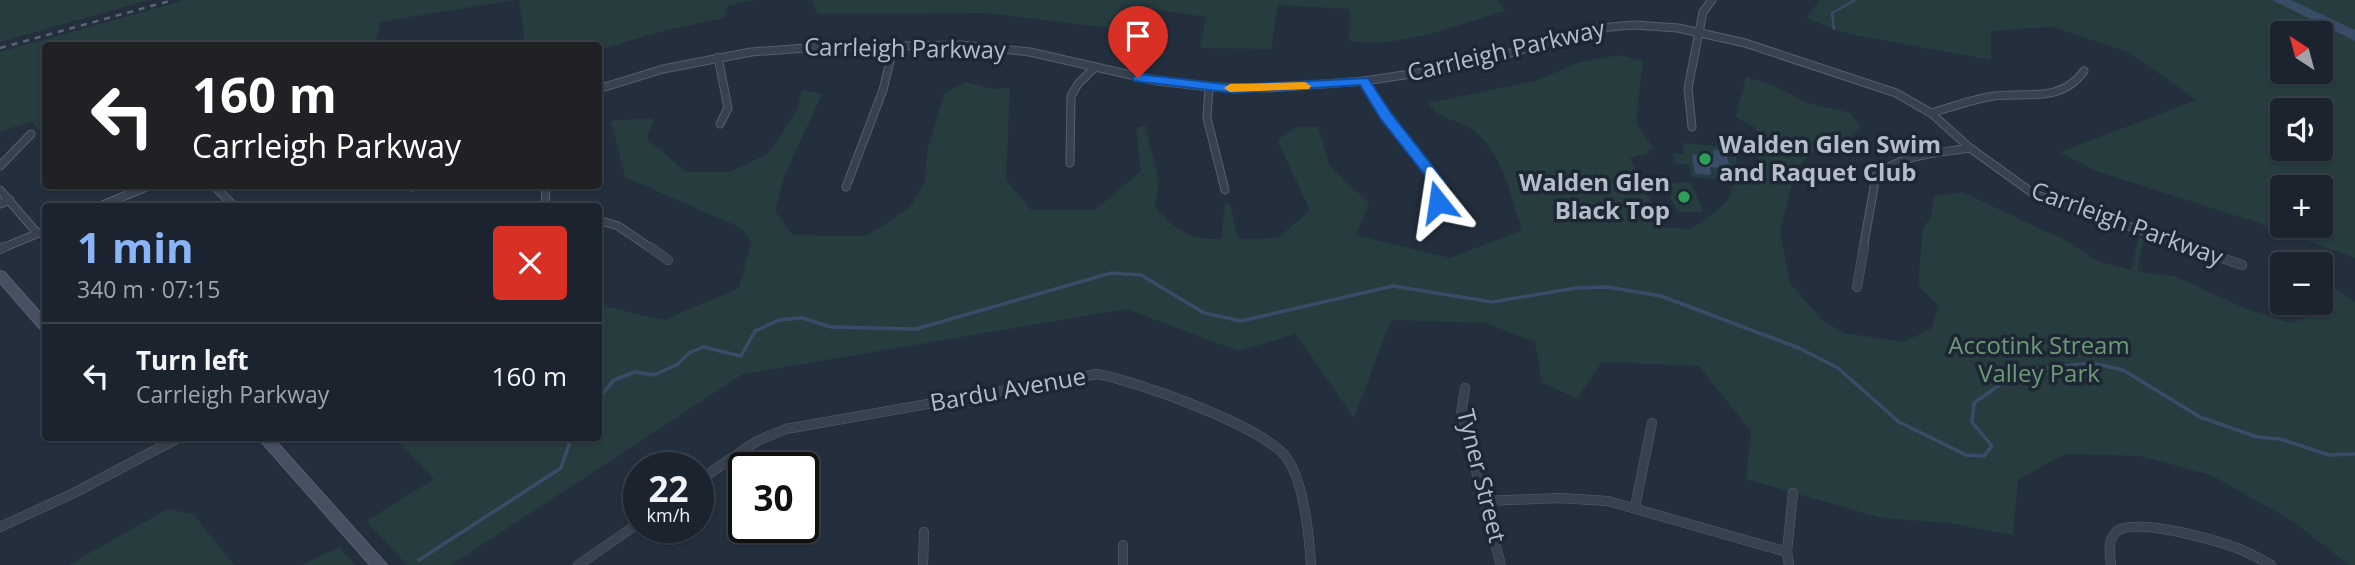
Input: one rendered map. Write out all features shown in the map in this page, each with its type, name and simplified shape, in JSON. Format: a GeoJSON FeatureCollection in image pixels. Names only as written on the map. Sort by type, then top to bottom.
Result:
{"type":"FeatureCollection","features":[{"type":"Feature","properties":{"kind":"street"},"geometry":{"type":"LineString","coordinates":[[1692,127],[1688,88],[1703,12],[1712,0]]}},
{"type":"Feature","properties":{"kind":"street","name":"Carrleigh Parkway"},"geometry":{"type":"LineString","coordinates":[[602,88],[663,69],[718,57],[794,48],[894,46],[1005,48],[1055,57],[1148,80],[1209,87],[1270,88],[1364,81],[1478,61],[1598,28],[1648,26],[1699,31],[1745,43],[1880,87],[1931,113],[1970,148],[2014,181],[2043,198],[2242,265]]}},
{"type":"Feature","properties":{"kind":"street"},"geometry":{"type":"LineString","coordinates":[[846,187],[883,90],[894,46]]}},
{"type":"Feature","properties":{"kind":"street"},"geometry":{"type":"LineString","coordinates":[[718,57],[728,108],[720,124]]}},
{"type":"Feature","properties":{"kind":"street"},"geometry":{"type":"LineString","coordinates":[[1070,163],[1070,96],[1077,84],[1094,68]]}},
{"type":"Feature","properties":{"kind":"street"},"geometry":{"type":"LineString","coordinates":[[1931,113],[1992,96],[2044,96],[2060,93],[2074,86],[2084,71]]}},
{"type":"Feature","properties":{"kind":"street"},"geometry":{"type":"LineString","coordinates":[[1364,81],[1385,115],[1438,182],[1438,202]]}},
{"type":"Feature","properties":{"kind":"street"},"geometry":{"type":"LineString","coordinates":[[1209,87],[1206,118],[1225,190]]}},
{"type":"Feature","properties":{"kind":"street"},"geometry":{"type":"LineString","coordinates":[[0,166],[31,134]]}},
{"type":"Feature","properties":{"kind":"street"},"geometry":{"type":"LineString","coordinates":[[1857,288],[1876,176],[1886,166],[1898,162],[1970,148]]}},
{"type":"Feature","properties":{"kind":"street"},"geometry":{"type":"LineString","coordinates":[[107,203],[142,189]]}},
{"type":"Feature","properties":{"kind":"street"},"geometry":{"type":"LineString","coordinates":[[217,189],[231,203]]}},
{"type":"Feature","properties":{"kind":"street"},"geometry":{"type":"LineString","coordinates":[[0,190],[37,233]]}},
{"type":"Feature","properties":{"kind":"street"},"geometry":{"type":"LineString","coordinates":[[0,204],[10,200]]}},
{"type":"Feature","properties":{"kind":"street"},"geometry":{"type":"LineString","coordinates":[[602,221],[618,226],[668,260]]}},
{"type":"Feature","properties":{"kind":"street"},"geometry":{"type":"LineString","coordinates":[[0,249],[42,231]]}},
{"type":"Feature","properties":{"kind":"street"},"geometry":{"type":"LineString","coordinates":[[0,275],[17,298],[42,324]]}},
{"type":"Feature","properties":{"kind":"street","name":"Bardu Avenue"},"geometry":{"type":"LineString","coordinates":[[714,470],[757,441],[786,429],[1074,376],[1107,375],[1126,379],[1254,431],[1278,448],[1297,474],[1311,565]]}},
{"type":"Feature","properties":{"kind":"street","name":"Tyner Street"},"geometry":{"type":"LineString","coordinates":[[1465,388],[1461,414],[1501,565]]}},
{"type":"Feature","properties":{"kind":"street"},"geometry":{"type":"LineString","coordinates":[[1635,508],[1652,423]]}},
{"type":"Feature","properties":{"kind":"street"},"geometry":{"type":"LineString","coordinates":[[0,527],[74,494],[172,441]]}},
{"type":"Feature","properties":{"kind":"street"},"geometry":{"type":"LineString","coordinates":[[268,441],[379,565]]}},
{"type":"Feature","properties":{"kind":"street"},"geometry":{"type":"LineString","coordinates":[[1789,565],[1787,552],[1793,493]]}},
{"type":"Feature","properties":{"kind":"street"},"geometry":{"type":"LineString","coordinates":[[1485,501],[1580,498],[1635,508],[1787,552]]}},
{"type":"Feature","properties":{"kind":"street"},"geometry":{"type":"LineString","coordinates":[[2110,565],[2108,547],[2113,533],[2127,526],[2143,524],[2238,548],[2271,565]]}},
{"type":"Feature","properties":{"kind":"street"},"geometry":{"type":"LineString","coordinates":[[923,565],[924,532]]}},
{"type":"Feature","properties":{"kind":"street"},"geometry":{"type":"LineString","coordinates":[[578,565],[623,534]]}},
{"type":"Feature","properties":{"kind":"street"},"geometry":{"type":"LineString","coordinates":[[1123,545],[1123,565]]}},
{"type":"Feature","properties":{"kind":"green space"},"geometry":{"type":"Polygon","coordinates":[[[0,0],[149,0],[0,42],[0,0]]]}},
{"type":"Feature","properties":{"kind":"green space"},"geometry":{"type":"Polygon","coordinates":[[[185,0],[513,0],[380,22],[376,42],[42,42],[42,133],[33,122],[0,131],[0,52],[185,0]]]}},
{"type":"Feature","properties":{"kind":"green space"},"geometry":{"type":"Polygon","coordinates":[[[519,0],[754,0],[727,6],[724,18],[659,32],[602,49],[602,42],[525,42],[519,0]]]}},
{"type":"Feature","properties":{"kind":"green space"},"geometry":{"type":"Polygon","coordinates":[[[811,0],[1498,0],[1505,11],[1408,39],[1368,43],[1349,41],[1350,9],[1278,5],[1271,49],[1200,48],[1206,17],[1147,8],[1135,31],[987,13],[818,14],[811,0]]]}},
{"type":"Feature","properties":{"kind":"green space"},"geometry":{"type":"Polygon","coordinates":[[[1820,0],[2355,0],[2355,258],[2300,238],[2333,238],[2333,175],[2270,175],[2270,227],[2093,170],[2060,152],[2197,100],[2128,52],[2053,27],[1991,31],[1991,60],[1849,34],[1806,18],[1820,0]]]}},
{"type":"Feature","properties":{"kind":"green space","name":"Accotink Stream Valley Park"},"geometry":{"type":"Polygon","coordinates":[[[1620,55],[1643,61],[1636,123],[1654,149],[1630,158],[1663,227],[1689,229],[1701,223],[1728,201],[1732,187],[1759,161],[1758,157],[1713,136],[1714,134],[1756,149],[1760,144],[1756,128],[1736,117],[1746,77],[1775,86],[1807,103],[1851,113],[1860,127],[1853,135],[1821,145],[1796,168],[1780,232],[1790,283],[1822,320],[1844,333],[1903,342],[1931,329],[1939,306],[1918,285],[1923,228],[1932,215],[1934,196],[1962,192],[2069,242],[2097,261],[2131,270],[2139,237],[2144,239],[2137,272],[2174,276],[2242,307],[2291,323],[2313,315],[2333,315],[2335,288],[2355,302],[2355,565],[2349,565],[2291,520],[2213,476],[2141,456],[2065,454],[2018,480],[2013,535],[1947,523],[1882,518],[1746,479],[1751,431],[1699,366],[1602,362],[1577,398],[1542,383],[1535,342],[1486,323],[1391,320],[1354,418],[1296,334],[1238,351],[1127,309],[743,374],[451,565],[407,565],[366,521],[434,479],[398,441],[602,441],[602,306],[664,320],[739,288],[751,242],[741,228],[625,177],[611,121],[654,118],[647,139],[686,172],[730,172],[769,153],[797,110],[802,90],[822,94],[785,174],[775,211],[792,235],[867,236],[910,207],[925,182],[927,152],[944,94],[965,82],[991,89],[1010,88],[1006,180],[1031,210],[1095,210],[1141,171],[1136,128],[1145,125],[1159,182],[1155,206],[1183,232],[1210,239],[1221,239],[1225,203],[1230,204],[1238,239],[1278,238],[1310,210],[1277,140],[1299,126],[1318,127],[1330,166],[1369,203],[1356,235],[1450,258],[1522,230],[1504,174],[1490,149],[1470,128],[1442,116],[1428,103],[1535,81],[1580,62],[1620,55]]]}},
{"type":"Feature","properties":{"kind":"green space","name":"Walden Glen Swim and Raquet Club"},"geometry":{"type":"Polygon","coordinates":[[[1682,143],[1734,148],[1739,174],[1720,173],[1720,180],[1691,177],[1689,165],[1675,163],[1673,153],[1684,154],[1682,143]]]}},
{"type":"Feature","properties":{"kind":"green space","name":"Walden Glen Black Top"},"geometry":{"type":"Polygon","coordinates":[[[1690,182],[1704,212],[1677,212],[1664,183],[1690,182]]]}},
{"type":"Feature","properties":{"kind":"green space"},"geometry":{"type":"Polygon","coordinates":[[[168,509],[193,514],[234,565],[68,565],[168,509]]]}},
{"type":"Feature","properties":{"kind":"green space"},"geometry":{"type":"Polygon","coordinates":[[[339,547],[355,565],[302,565],[339,547]]]}},
{"type":"Feature","properties":{"kind":"water"},"geometry":{"type":"Polygon","coordinates":[[[1713,150],[1726,151],[1730,169],[1710,167],[1711,175],[1695,174],[1692,155],[1714,157],[1713,150]]]}},
{"type":"Feature","properties":{"kind":"waterway"},"geometry":{"type":"LineString","coordinates":[[1834,29],[1832,13],[1855,0]]}},
{"type":"Feature","properties":{"kind":"waterway"},"geometry":{"type":"LineString","coordinates":[[2279,0],[2355,36]]}},
{"type":"Feature","properties":{"kind":"waterway"},"geometry":{"type":"LineString","coordinates":[[2287,0],[2294,7]]}},
{"type":"Feature","properties":{"kind":"waterway"},"geometry":{"type":"LineString","coordinates":[[602,394],[614,380],[635,372],[654,375],[678,364],[689,353],[703,347],[741,356],[755,331],[779,320],[802,318],[831,327],[916,329],[1111,273],[1141,275],[1204,313],[1241,321],[1393,286],[1492,302],[1576,288],[1607,287],[1661,296],[1799,348],[1838,368],[1899,422],[1966,455],[1984,456],[1992,446],[1972,422],[1974,403],[2019,371],[2091,363],[2123,370],[2200,417],[2257,437],[2280,439],[2329,455],[2355,454]]}},
{"type":"Feature","properties":{"kind":"waterway"},"geometry":{"type":"LineString","coordinates":[[419,560],[561,468],[570,441]]}},
{"type":"Feature","properties":{"kind":"railway"},"geometry":{"type":"LineString","coordinates":[[0,48],[173,0]]}},
{"type":"Feature","properties":{"kind":"slow traffic"},"geometry":{"type":"LineString","coordinates":[[1230,88],[1305,86]]}},
{"type":"Feature","properties":{"kind":"place","name":"Walden Glen Swim and Raquet Club"},"geometry":{"type":"Point","coordinates":[1705,159]}},
{"type":"Feature","properties":{"kind":"place","name":"Walden Glen Black Top"},"geometry":{"type":"Point","coordinates":[1684,197]}},
{"type":"Feature","properties":{"kind":"route"},"geometry":{"type":"LineString","coordinates":[[1138,78],[1234,89],[1364,81],[1385,115],[1438,182],[1438,202]]}}]}
